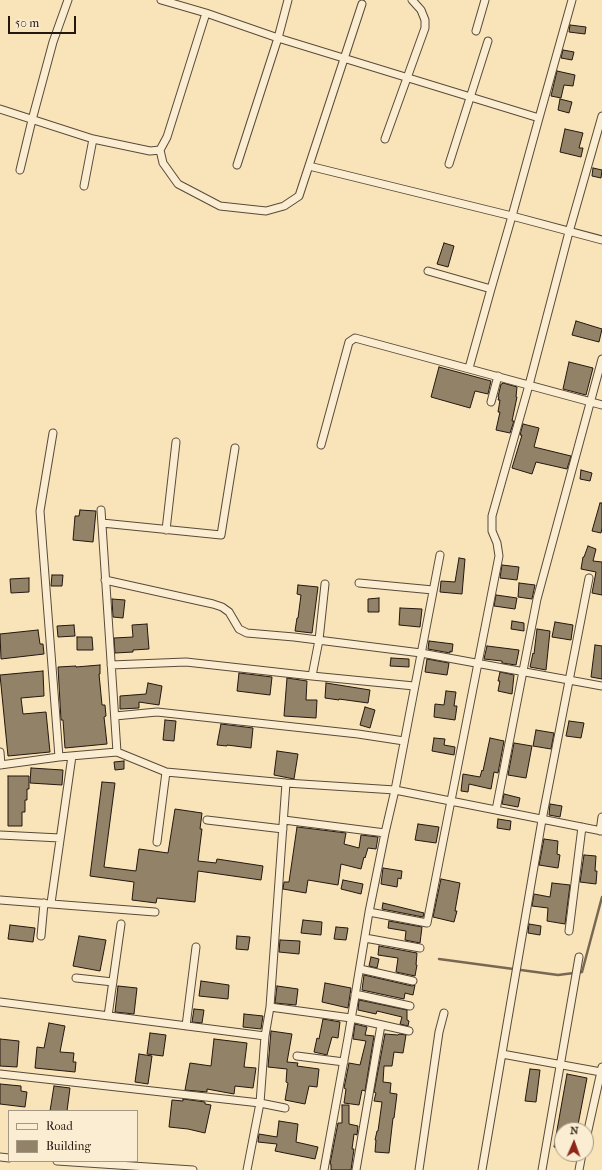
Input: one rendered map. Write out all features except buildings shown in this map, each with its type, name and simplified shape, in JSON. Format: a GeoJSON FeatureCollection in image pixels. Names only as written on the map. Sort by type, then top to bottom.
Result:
{"type":"FeatureCollection","features":[{"type":"Feature","properties":{"kind":"street"},"geometry":{"type":"LineString","coordinates":[[20,170],[53,42],[68,0]]}},
{"type":"Feature","properties":{"kind":"street"},"geometry":{"type":"LineString","coordinates":[[161,0],[206,13],[344,59],[539,118]]}},
{"type":"Feature","properties":{"kind":"street"},"geometry":{"type":"LineString","coordinates":[[237,165],[278,38],[288,0]]}},
{"type":"Feature","properties":{"kind":"street"},"geometry":{"type":"LineString","coordinates":[[385,139],[425,28],[425,20],[421,10],[412,0]]}},
{"type":"Feature","properties":{"kind":"street"},"geometry":{"type":"LineString","coordinates":[[476,31],[485,0]]}},
{"type":"Feature","properties":{"kind":"street"},"geometry":{"type":"LineString","coordinates":[[468,368],[572,0]]}},
{"type":"Feature","properties":{"kind":"street"},"geometry":{"type":"LineString","coordinates":[[206,13],[167,137],[160,150],[163,163],[178,184],[220,206],[266,211],[284,206],[299,196],[362,4]]}},
{"type":"Feature","properties":{"kind":"street"},"geometry":{"type":"LineString","coordinates":[[449,164],[488,41]]}},
{"type":"Feature","properties":{"kind":"street"},"geometry":{"type":"LineString","coordinates":[[0,109],[93,139],[150,151],[160,150]]}},
{"type":"Feature","properties":{"kind":"street"},"geometry":{"type":"LineString","coordinates":[[369,912],[427,923],[499,556],[497,543],[492,531],[492,516],[602,116]]}},
{"type":"Feature","properties":{"kind":"street"},"geometry":{"type":"LineString","coordinates":[[84,186],[93,139]]}},
{"type":"Feature","properties":{"kind":"street"},"geometry":{"type":"LineString","coordinates":[[309,166],[512,216],[602,240]]}},
{"type":"Feature","properties":{"kind":"street"},"geometry":{"type":"LineString","coordinates":[[428,271],[491,288]]}},
{"type":"Feature","properties":{"kind":"street"},"geometry":{"type":"LineString","coordinates":[[321,445],[349,342],[355,338],[602,405]]}},
{"type":"Feature","properties":{"kind":"street"},"geometry":{"type":"LineString","coordinates":[[496,810],[538,599],[602,359]]}},
{"type":"Feature","properties":{"kind":"street"},"geometry":{"type":"LineString","coordinates":[[491,402],[498,376]]}},
{"type":"Feature","properties":{"kind":"street"},"geometry":{"type":"LineString","coordinates":[[53,433],[40,511],[59,757]]}},
{"type":"Feature","properties":{"kind":"street"},"geometry":{"type":"LineString","coordinates":[[166,530],[176,442]]}},
{"type":"Feature","properties":{"kind":"street"},"geometry":{"type":"LineString","coordinates":[[102,523],[221,535],[235,448]]}},
{"type":"Feature","properties":{"kind":"street"},"geometry":{"type":"LineString","coordinates":[[101,510],[117,752]]}},
{"type":"Feature","properties":{"kind":"street"},"geometry":{"type":"LineString","coordinates":[[324,1170],[369,912],[395,790],[420,653],[440,555]]}},
{"type":"Feature","properties":{"kind":"street"},"geometry":{"type":"LineString","coordinates":[[482,1170],[542,820],[589,578]]}},
{"type":"Feature","properties":{"kind":"street"},"geometry":{"type":"LineString","coordinates":[[106,580],[222,607],[229,612],[239,629],[247,633],[294,637],[420,653],[602,686]]}},
{"type":"Feature","properties":{"kind":"street"},"geometry":{"type":"LineString","coordinates":[[359,583],[433,590]]}},
{"type":"Feature","properties":{"kind":"street"},"geometry":{"type":"LineString","coordinates":[[312,676],[319,640],[325,584]]}},
{"type":"Feature","properties":{"kind":"street"},"geometry":{"type":"LineString","coordinates":[[111,665],[186,662],[414,686]]}},
{"type":"Feature","properties":{"kind":"street"},"geometry":{"type":"LineString","coordinates":[[115,716],[157,712],[358,734],[404,741]]}},
{"type":"Feature","properties":{"kind":"street"},"geometry":{"type":"LineString","coordinates":[[0,752],[1,765],[59,757],[117,752],[166,772],[286,783],[395,790],[601,831],[602,817]]}},
{"type":"Feature","properties":{"kind":"street"},"geometry":{"type":"LineString","coordinates":[[41,936],[60,838],[72,756]]}},
{"type":"Feature","properties":{"kind":"street"},"geometry":{"type":"LineString","coordinates":[[157,842],[166,772]]}},
{"type":"Feature","properties":{"kind":"street"},"geometry":{"type":"LineString","coordinates":[[247,1170],[260,1103],[265,1036],[270,1007],[286,783]]}},
{"type":"Feature","properties":{"kind":"street"},"geometry":{"type":"LineString","coordinates":[[207,820],[283,829]]}},
{"type":"Feature","properties":{"kind":"street"},"geometry":{"type":"LineString","coordinates":[[284,820],[385,833]]}},
{"type":"Feature","properties":{"kind":"street"},"geometry":{"type":"LineString","coordinates":[[569,931],[582,827]]}},
{"type":"Feature","properties":{"kind":"street"},"geometry":{"type":"LineString","coordinates":[[0,835],[60,838]]}},
{"type":"Feature","properties":{"kind":"street"},"geometry":{"type":"LineString","coordinates":[[0,900],[155,912]]}},
{"type":"Feature","properties":{"kind":"street"},"geometry":{"type":"LineString","coordinates":[[108,1016],[121,924]]}},
{"type":"Feature","properties":{"kind":"street"},"geometry":{"type":"LineString","coordinates":[[365,938],[420,948]]}},
{"type":"Feature","properties":{"kind":"street"},"geometry":{"type":"LineString","coordinates":[[186,1026],[196,947]]}},
{"type":"Feature","properties":{"kind":"street"},"geometry":{"type":"LineString","coordinates":[[542,1170],[579,957]]}},
{"type":"Feature","properties":{"kind":"street"},"geometry":{"type":"LineString","coordinates":[[360,969],[413,981]]}},
{"type":"Feature","properties":{"kind":"street"},"geometry":{"type":"LineString","coordinates":[[76,978],[113,982]]}},
{"type":"Feature","properties":{"kind":"street"},"geometry":{"type":"LineString","coordinates":[[355,994],[410,1006]]}},
{"type":"Feature","properties":{"kind":"street"},"geometry":{"type":"LineString","coordinates":[[0,1002],[265,1036]]}},
{"type":"Feature","properties":{"kind":"street"},"geometry":{"type":"LineString","coordinates":[[270,1007],[351,1018],[409,1031]]}},
{"type":"Feature","properties":{"kind":"street"},"geometry":{"type":"LineString","coordinates":[[419,1170],[439,1032],[444,1013]]}},
{"type":"Feature","properties":{"kind":"street"},"geometry":{"type":"LineString","coordinates":[[356,1170],[381,1025]]}},
{"type":"Feature","properties":{"kind":"street"},"geometry":{"type":"LineString","coordinates":[[502,1054],[601,1069],[590,1122]]}},
{"type":"Feature","properties":{"kind":"street"},"geometry":{"type":"LineString","coordinates":[[296,1056],[344,1062]]}},
{"type":"Feature","properties":{"kind":"street"},"geometry":{"type":"LineString","coordinates":[[0,1074],[260,1103],[285,1108]]}},
{"type":"Feature","properties":{"kind":"street"},"geometry":{"type":"LineString","coordinates":[[72,1162],[193,1170]]}},
{"type":"Feature","properties":{"kind":"waterway"},"geometry":{"type":"LineString","coordinates":[[439,959],[558,975],[582,972],[602,897]]}}]}
